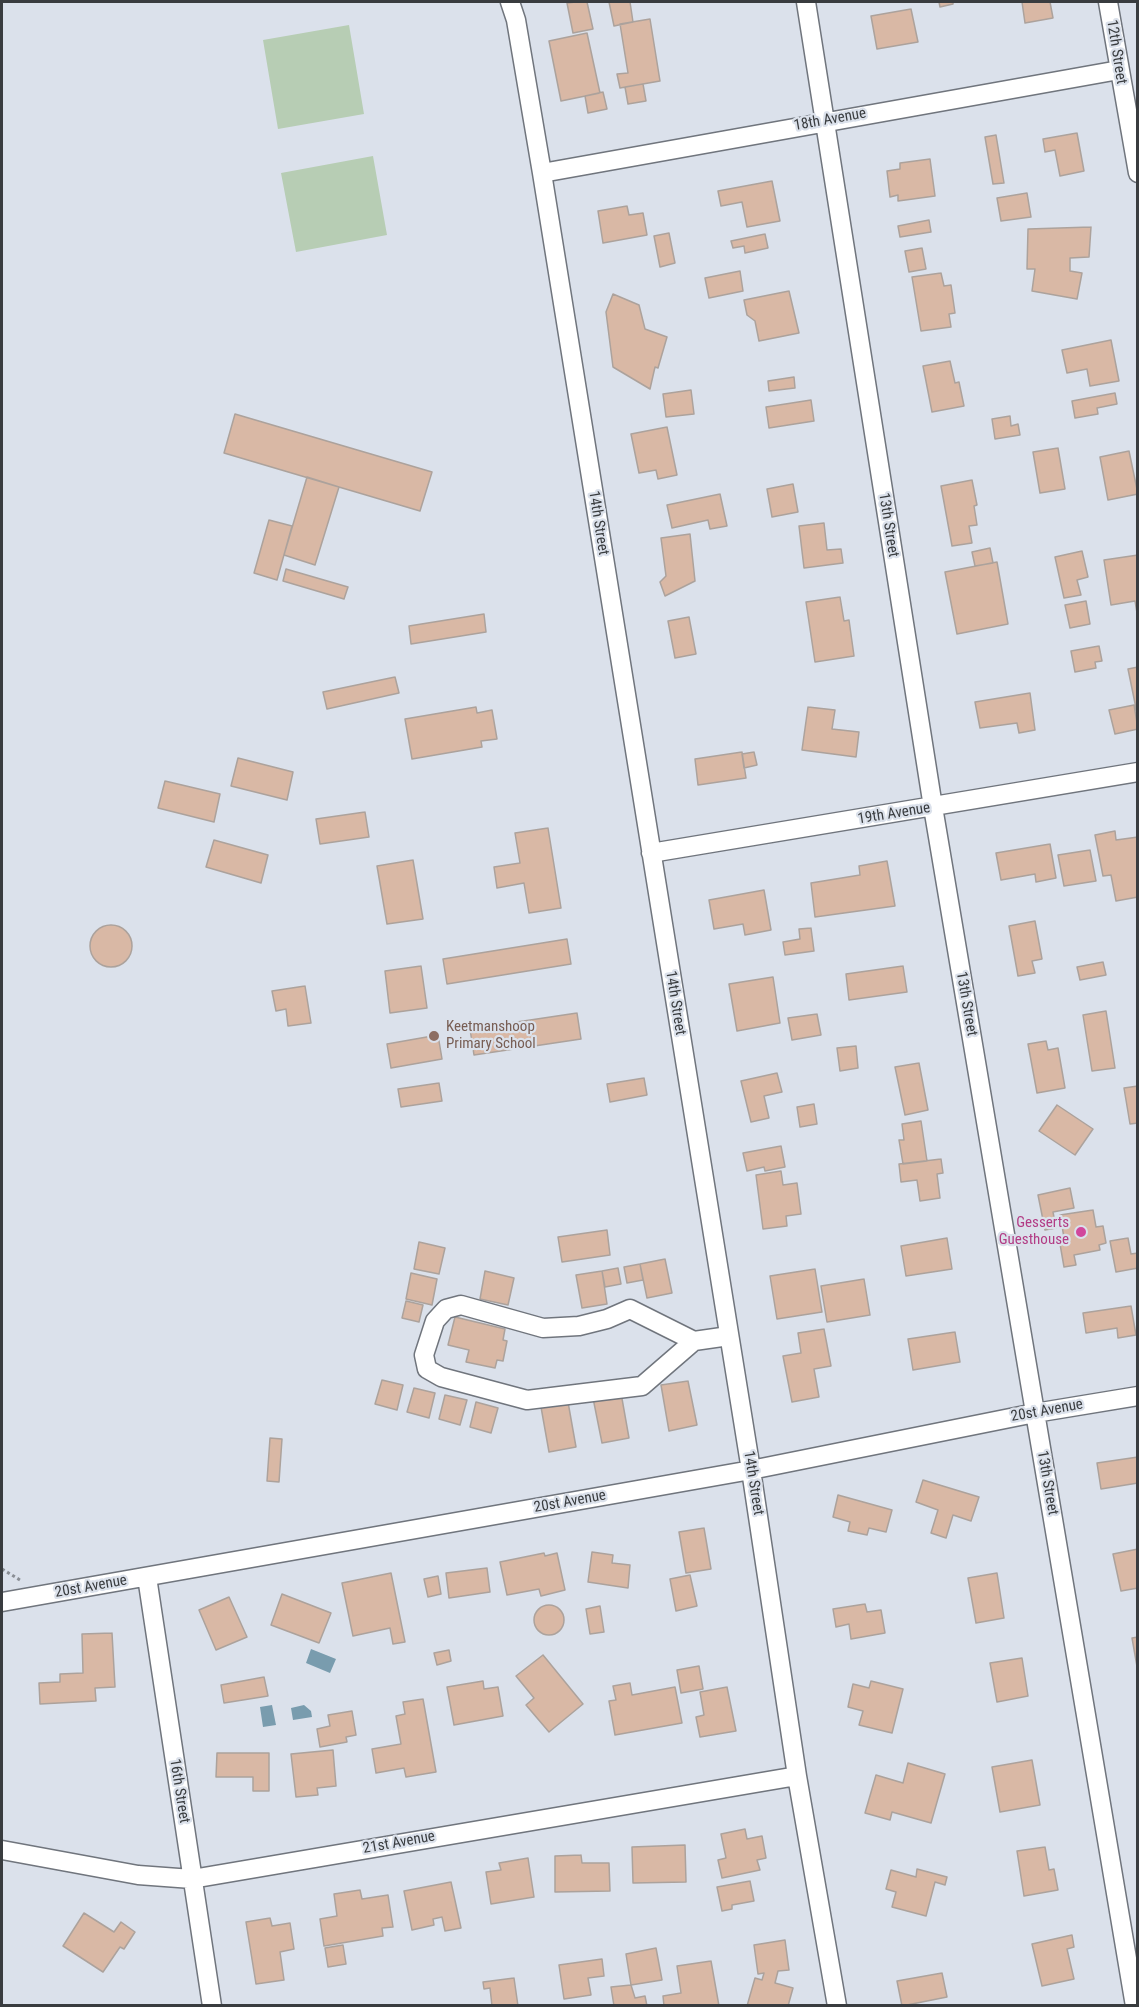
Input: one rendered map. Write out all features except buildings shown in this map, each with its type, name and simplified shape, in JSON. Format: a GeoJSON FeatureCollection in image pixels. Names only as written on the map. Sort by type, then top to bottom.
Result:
{"type":"FeatureCollection","features":[{"type":"Feature","properties":{"kind":"street","name":"14th Street"},"geometry":{"type":"LineString","coordinates":[[510,2],[516,20],[542,173],[751,1470],[797,1776],[837,2006]]}},
{"type":"Feature","properties":{"kind":"street","name":"13th Street"},"geometry":{"type":"LineString","coordinates":[[806,2],[933,807],[1135,2006]]}},
{"type":"Feature","properties":{"kind":"street","name":"12th Street"},"geometry":{"type":"LineString","coordinates":[[1108,2],[1137,174]]}},
{"type":"Feature","properties":{"kind":"street","name":"18th Avenue"},"geometry":{"type":"LineString","coordinates":[[542,173],[1119,70]]}},
{"type":"Feature","properties":{"kind":"street","name":"19th Avenue"},"geometry":{"type":"LineString","coordinates":[[651,853],[1137,772]]}},
{"type":"Feature","properties":{"kind":"street"},"geometry":{"type":"LineString","coordinates":[[694,1341],[630,1310],[588,1324],[543,1328],[461,1305],[446,1309],[435,1321],[424,1355],[427,1369],[441,1377],[527,1400],[642,1386],[694,1341],[729,1335]]}},
{"type":"Feature","properties":{"kind":"street","name":"20st Avenue"},"geometry":{"type":"LineString","coordinates":[[2,1602],[751,1470],[1035,1413],[1137,1396]]}},
{"type":"Feature","properties":{"kind":"street","name":"16th Street"},"geometry":{"type":"LineString","coordinates":[[147,1576],[212,2006]]}},
{"type":"Feature","properties":{"kind":"street","name":"21st Avenue"},"geometry":{"type":"LineString","coordinates":[[2,1850],[138,1875],[192,1879],[797,1776]]}},
{"type":"Feature","properties":{"kind":"green space"},"geometry":{"type":"Polygon","coordinates":[[[349,25],[364,114],[278,129],[263,40],[349,25]]]}},
{"type":"Feature","properties":{"kind":"green space"},"geometry":{"type":"Polygon","coordinates":[[[373,156],[387,235],[296,252],[281,173],[373,156]]]}},
{"type":"Feature","properties":{"kind":"water"},"geometry":{"type":"Polygon","coordinates":[[[311,1649],[336,1659],[330,1673],[306,1663],[311,1649]]]}},
{"type":"Feature","properties":{"kind":"water"},"geometry":{"type":"Polygon","coordinates":[[[272,1705],[276,1725],[263,1727],[260,1707],[272,1705]]]}},
{"type":"Feature","properties":{"kind":"water"},"geometry":{"type":"Polygon","coordinates":[[[304,1705],[311,1711],[312,1717],[293,1720],[291,1708],[304,1705]]]}},
{"type":"Feature","properties":{"kind":"place","name":"Keetmanshoop Primary School"},"geometry":{"type":"Point","coordinates":[434,1036]}},
{"type":"Feature","properties":{"kind":"place","name":"Gesserts Guesthouse"},"geometry":{"type":"Point","coordinates":[1081,1232]}}]}
